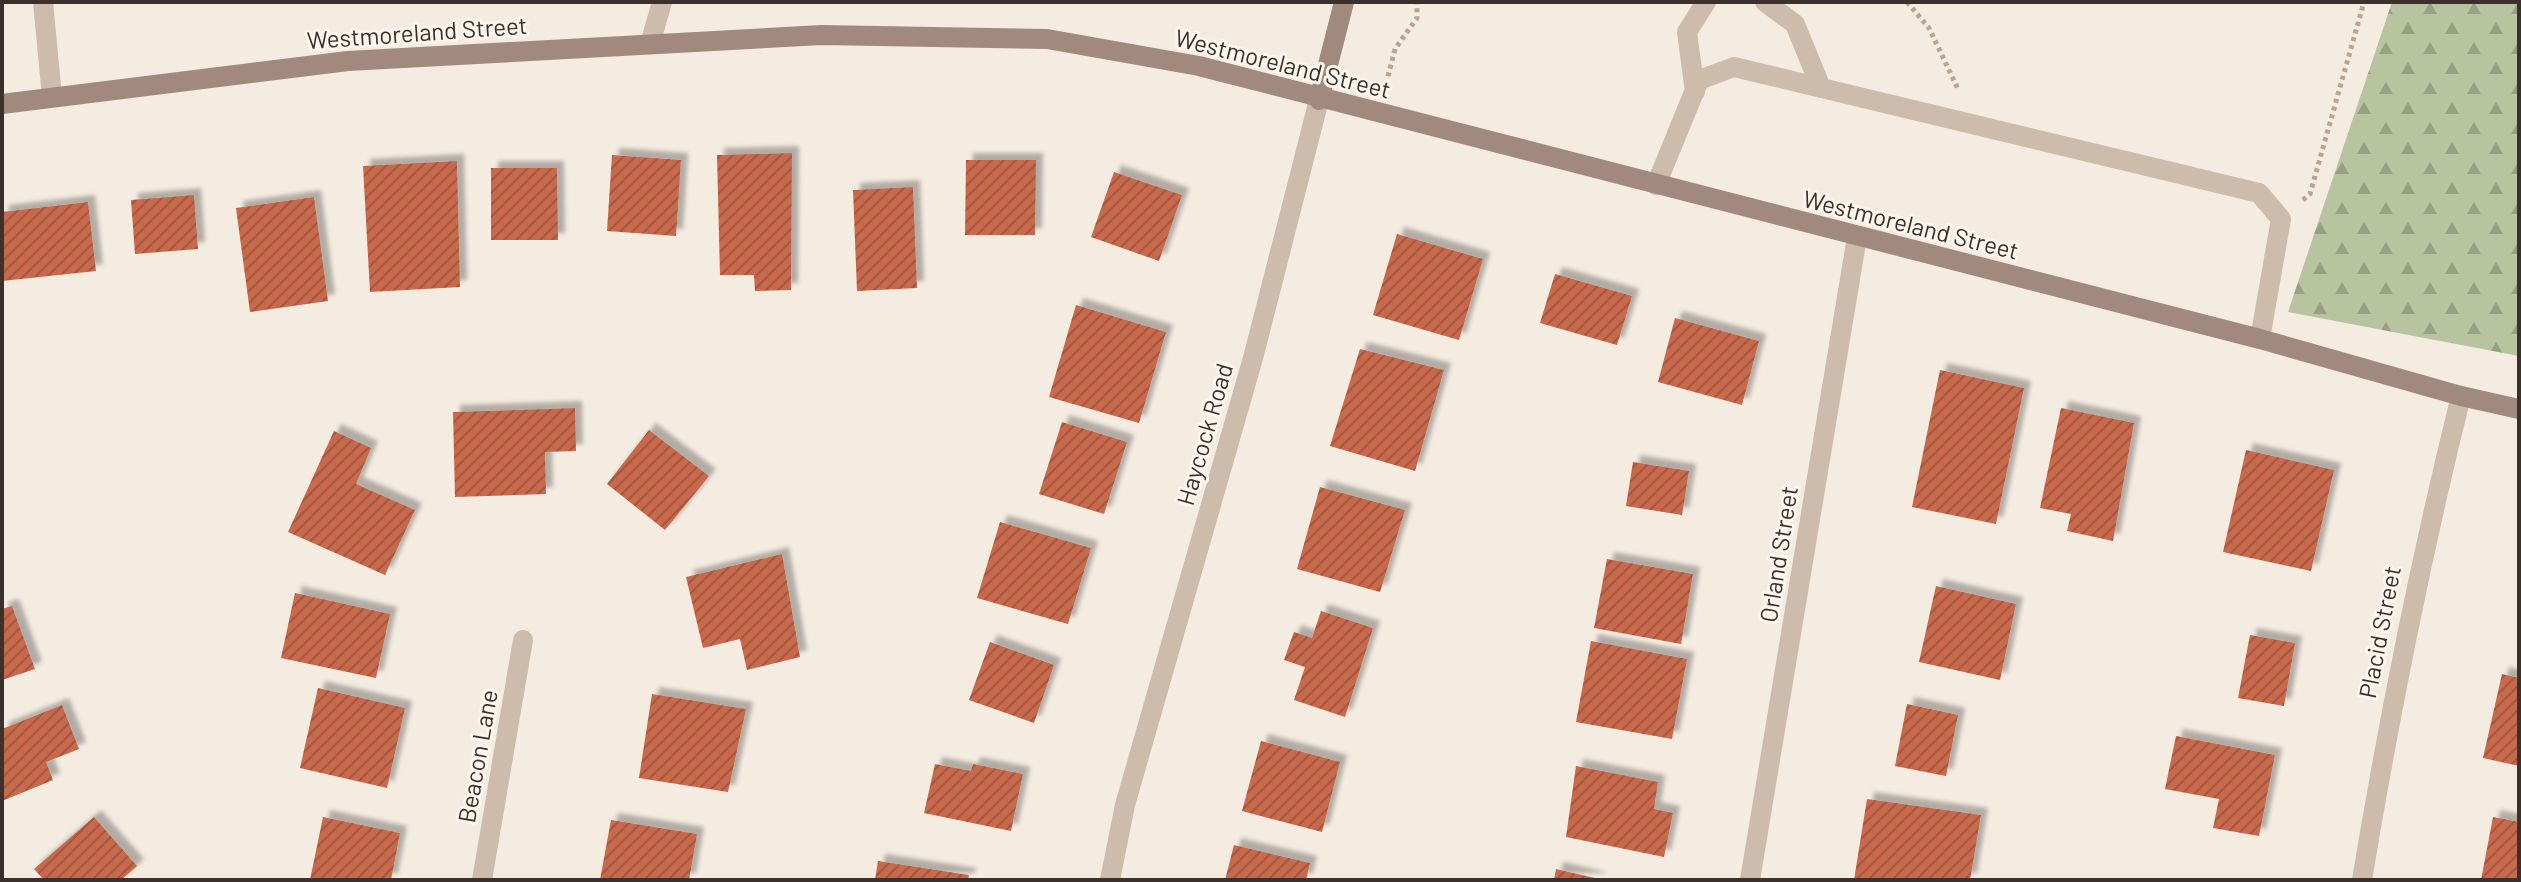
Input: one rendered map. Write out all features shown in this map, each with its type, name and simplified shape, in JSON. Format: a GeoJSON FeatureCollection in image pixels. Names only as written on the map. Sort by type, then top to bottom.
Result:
{"type":"FeatureCollection","features":[{"type":"Feature","properties":{"kind":"main road","name":"Haycock Road"},"geometry":{"type":"LineString","coordinates":[[1319,100],[1344,2]]}},
{"type":"Feature","properties":{"kind":"main road","name":"Westmoreland Street"},"geometry":{"type":"LineString","coordinates":[[2,104],[348,61],[822,35],[1047,39],[1199,66],[1319,100],[2260,339],[2461,396],[2519,409]]}},
{"type":"Feature","properties":{"kind":"street"},"geometry":{"type":"LineString","coordinates":[[43,2],[52,97]]}},
{"type":"Feature","properties":{"kind":"street"},"geometry":{"type":"LineString","coordinates":[[650,44],[662,2]]}},
{"type":"Feature","properties":{"kind":"street"},"geometry":{"type":"LineString","coordinates":[[1695,92],[1687,32],[1706,2]]}},
{"type":"Feature","properties":{"kind":"street"},"geometry":{"type":"LineString","coordinates":[[1765,2],[1795,24],[1821,88]]}},
{"type":"Feature","properties":{"kind":"street"},"geometry":{"type":"LineString","coordinates":[[1656,185],[1699,80],[1734,67],[2259,193],[2281,219],[2260,339]]}},
{"type":"Feature","properties":{"kind":"street","name":"Haycock Road"},"geometry":{"type":"LineString","coordinates":[[1110,880],[1125,805],[1253,358],[1319,100]]}},
{"type":"Feature","properties":{"kind":"street","name":"Orland Street"},"geometry":{"type":"LineString","coordinates":[[1750,880],[1857,237]]}},
{"type":"Feature","properties":{"kind":"street","name":"Placid Street"},"geometry":{"type":"LineString","coordinates":[[2362,880],[2411,604],[2461,396]]}},
{"type":"Feature","properties":{"kind":"street","name":"Beacon Lane"},"geometry":{"type":"LineString","coordinates":[[482,880],[523,640]]}},
{"type":"Feature","properties":{"kind":"path"},"geometry":{"type":"LineString","coordinates":[[1379,115],[1395,49],[1417,18],[1417,2]]}},
{"type":"Feature","properties":{"kind":"path"},"geometry":{"type":"LineString","coordinates":[[1907,2],[1929,28],[1960,88],[1952,119]]}},
{"type":"Feature","properties":{"kind":"path"},"geometry":{"type":"LineString","coordinates":[[2281,219],[2310,194],[2364,2]]}},
{"type":"Feature","properties":{"kind":"green space"},"geometry":{"type":"Polygon","coordinates":[[[2392,2],[2519,2],[2519,356],[2288,312],[2392,2]]]}},
{"type":"Feature","properties":{"kind":"building"},"geometry":{"type":"Polygon","coordinates":[[[792,153],[791,290],[755,291],[754,275],[720,275],[717,155],[792,153]]]}},
{"type":"Feature","properties":{"kind":"building"},"geometry":{"type":"Polygon","coordinates":[[[612,155],[681,160],[676,236],[607,231],[612,155]]]}},
{"type":"Feature","properties":{"kind":"building"},"geometry":{"type":"Polygon","coordinates":[[[966,160],[1036,160],[1035,235],[965,235],[966,160]]]}},
{"type":"Feature","properties":{"kind":"building"},"geometry":{"type":"Polygon","coordinates":[[[457,161],[460,287],[370,292],[363,166],[457,161]]]}},
{"type":"Feature","properties":{"kind":"building"},"geometry":{"type":"Polygon","coordinates":[[[491,168],[557,168],[558,240],[491,240],[491,168]]]}},
{"type":"Feature","properties":{"kind":"building"},"geometry":{"type":"Polygon","coordinates":[[[1114,172],[1182,195],[1159,261],[1091,237],[1114,172]]]}},
{"type":"Feature","properties":{"kind":"building"},"geometry":{"type":"Polygon","coordinates":[[[913,187],[917,288],[857,291],[853,190],[913,187]]]}},
{"type":"Feature","properties":{"kind":"building"},"geometry":{"type":"Polygon","coordinates":[[[194,195],[198,249],[135,254],[131,200],[194,195]]]}},
{"type":"Feature","properties":{"kind":"building"},"geometry":{"type":"Polygon","coordinates":[[[314,197],[328,301],[250,312],[236,208],[314,197]]]}},
{"type":"Feature","properties":{"kind":"building"},"geometry":{"type":"Polygon","coordinates":[[[88,202],[96,271],[2,281],[2,212],[88,202]]]}},
{"type":"Feature","properties":{"kind":"building"},"geometry":{"type":"Polygon","coordinates":[[[1397,234],[1483,259],[1459,340],[1373,315],[1397,234]]]}},
{"type":"Feature","properties":{"kind":"building"},"geometry":{"type":"Polygon","coordinates":[[[1555,274],[1632,296],[1617,345],[1540,323],[1555,274]]]}},
{"type":"Feature","properties":{"kind":"building"},"geometry":{"type":"Polygon","coordinates":[[[1076,305],[1166,332],[1139,423],[1049,397],[1076,305]]]}},
{"type":"Feature","properties":{"kind":"building"},"geometry":{"type":"Polygon","coordinates":[[[1675,318],[1759,341],[1742,405],[1658,382],[1675,318]]]}},
{"type":"Feature","properties":{"kind":"building"},"geometry":{"type":"Polygon","coordinates":[[[1360,349],[1444,370],[1415,471],[1330,446],[1360,349]]]}},
{"type":"Feature","properties":{"kind":"building"},"geometry":{"type":"Polygon","coordinates":[[[1940,370],[2024,388],[1996,524],[1912,507],[1940,370]]]}},
{"type":"Feature","properties":{"kind":"building"},"geometry":{"type":"Polygon","coordinates":[[[575,408],[576,451],[545,452],[546,494],[455,497],[453,412],[575,408]]]}},
{"type":"Feature","properties":{"kind":"building"},"geometry":{"type":"Polygon","coordinates":[[[2061,408],[2134,423],[2113,541],[2067,531],[2071,514],[2040,508],[2061,408]]]}},
{"type":"Feature","properties":{"kind":"building"},"geometry":{"type":"Polygon","coordinates":[[[1062,422],[1127,442],[1104,514],[1039,494],[1062,422]]]}},
{"type":"Feature","properties":{"kind":"building"},"geometry":{"type":"Polygon","coordinates":[[[649,430],[709,476],[665,530],[607,484],[649,430]]]}},
{"type":"Feature","properties":{"kind":"building"},"geometry":{"type":"Polygon","coordinates":[[[334,431],[371,448],[356,484],[415,510],[385,575],[288,532],[334,431]]]}},
{"type":"Feature","properties":{"kind":"building"},"geometry":{"type":"Polygon","coordinates":[[[2246,450],[2334,470],[2311,571],[2223,552],[2246,450]]]}},
{"type":"Feature","properties":{"kind":"building"},"geometry":{"type":"Polygon","coordinates":[[[1633,462],[1689,471],[1682,515],[1626,506],[1633,462]]]}},
{"type":"Feature","properties":{"kind":"building"},"geometry":{"type":"Polygon","coordinates":[[[1320,487],[1405,510],[1380,592],[1297,569],[1320,487]]]}},
{"type":"Feature","properties":{"kind":"building"},"geometry":{"type":"Polygon","coordinates":[[[1000,522],[1091,548],[1068,624],[977,598],[1000,522]]]}},
{"type":"Feature","properties":{"kind":"building"},"geometry":{"type":"Polygon","coordinates":[[[782,554],[800,657],[747,670],[740,639],[703,648],[686,577],[782,554]]]}},
{"type":"Feature","properties":{"kind":"building"},"geometry":{"type":"Polygon","coordinates":[[[1607,559],[1693,574],[1681,644],[1594,628],[1607,559]]]}},
{"type":"Feature","properties":{"kind":"building"},"geometry":{"type":"Polygon","coordinates":[[[1936,586],[2016,604],[2000,680],[1919,662],[1936,586]]]}},
{"type":"Feature","properties":{"kind":"building"},"geometry":{"type":"Polygon","coordinates":[[[295,593],[390,614],[376,678],[281,658],[295,593]]]}},
{"type":"Feature","properties":{"kind":"building"},"geometry":{"type":"Polygon","coordinates":[[[12,606],[35,669],[2,680],[2,609],[12,606]]]}},
{"type":"Feature","properties":{"kind":"building"},"geometry":{"type":"Polygon","coordinates":[[[1321,611],[1373,628],[1345,717],[1294,700],[1305,667],[1284,660],[1294,632],[1312,638],[1321,611]]]}},
{"type":"Feature","properties":{"kind":"building"},"geometry":{"type":"Polygon","coordinates":[[[2250,635],[2295,643],[2284,706],[2238,698],[2250,635]]]}},
{"type":"Feature","properties":{"kind":"building"},"geometry":{"type":"Polygon","coordinates":[[[1591,641],[1687,659],[1672,739],[1576,722],[1591,641]]]}},
{"type":"Feature","properties":{"kind":"building"},"geometry":{"type":"Polygon","coordinates":[[[990,642],[1054,665],[1034,723],[969,700],[990,642]]]}},
{"type":"Feature","properties":{"kind":"building"},"geometry":{"type":"Polygon","coordinates":[[[2502,674],[2519,678],[2519,766],[2483,758],[2502,674]]]}},
{"type":"Feature","properties":{"kind":"building"},"geometry":{"type":"Polygon","coordinates":[[[318,688],[405,708],[387,788],[300,768],[318,688]]]}},
{"type":"Feature","properties":{"kind":"building"},"geometry":{"type":"Polygon","coordinates":[[[652,694],[746,709],[728,792],[639,778],[652,694]]]}},
{"type":"Feature","properties":{"kind":"building"},"geometry":{"type":"Polygon","coordinates":[[[1907,704],[1958,715],[1946,776],[1895,766],[1907,704]]]}},
{"type":"Feature","properties":{"kind":"building"},"geometry":{"type":"Polygon","coordinates":[[[62,705],[79,749],[46,762],[53,780],[2,801],[2,729],[62,705]]]}},
{"type":"Feature","properties":{"kind":"building"},"geometry":{"type":"Polygon","coordinates":[[[2176,736],[2275,755],[2259,836],[2213,828],[2219,799],[2165,789],[2176,736]]]}},
{"type":"Feature","properties":{"kind":"building"},"geometry":{"type":"Polygon","coordinates":[[[1261,741],[1340,762],[1322,832],[1242,811],[1261,741]]]}},
{"type":"Feature","properties":{"kind":"building"},"geometry":{"type":"Polygon","coordinates":[[[935,764],[971,771],[973,764],[1023,774],[1011,831],[924,813],[935,764]]]}},
{"type":"Feature","properties":{"kind":"building"},"geometry":{"type":"Polygon","coordinates":[[[1576,766],[1658,782],[1654,809],[1673,813],[1664,857],[1566,837],[1576,766]]]}},
{"type":"Feature","properties":{"kind":"building"},"geometry":{"type":"Polygon","coordinates":[[[1867,799],[1981,815],[1970,880],[1854,880],[1867,799]]]}},
{"type":"Feature","properties":{"kind":"building"},"geometry":{"type":"Polygon","coordinates":[[[94,817],[137,866],[121,880],[44,880],[34,869],[94,817]]]}},
{"type":"Feature","properties":{"kind":"building"},"geometry":{"type":"Polygon","coordinates":[[[323,817],[400,833],[391,880],[310,880],[323,817]]]}},
{"type":"Feature","properties":{"kind":"building"},"geometry":{"type":"Polygon","coordinates":[[[2493,817],[2519,822],[2519,880],[2481,880],[2493,817]]]}},
{"type":"Feature","properties":{"kind":"building"},"geometry":{"type":"Polygon","coordinates":[[[611,820],[697,834],[689,880],[600,880],[611,820]]]}},
{"type":"Feature","properties":{"kind":"building"},"geometry":{"type":"Polygon","coordinates":[[[1234,845],[1310,863],[1306,880],[1225,880],[1234,845]]]}},
{"type":"Feature","properties":{"kind":"building"},"geometry":{"type":"Polygon","coordinates":[[[878,861],[969,875],[968,880],[875,880],[878,861]]]}},
{"type":"Feature","properties":{"kind":"building"},"geometry":{"type":"Polygon","coordinates":[[[1556,869],[1599,879],[1599,880],[1554,880],[1556,869]]]}}]}
